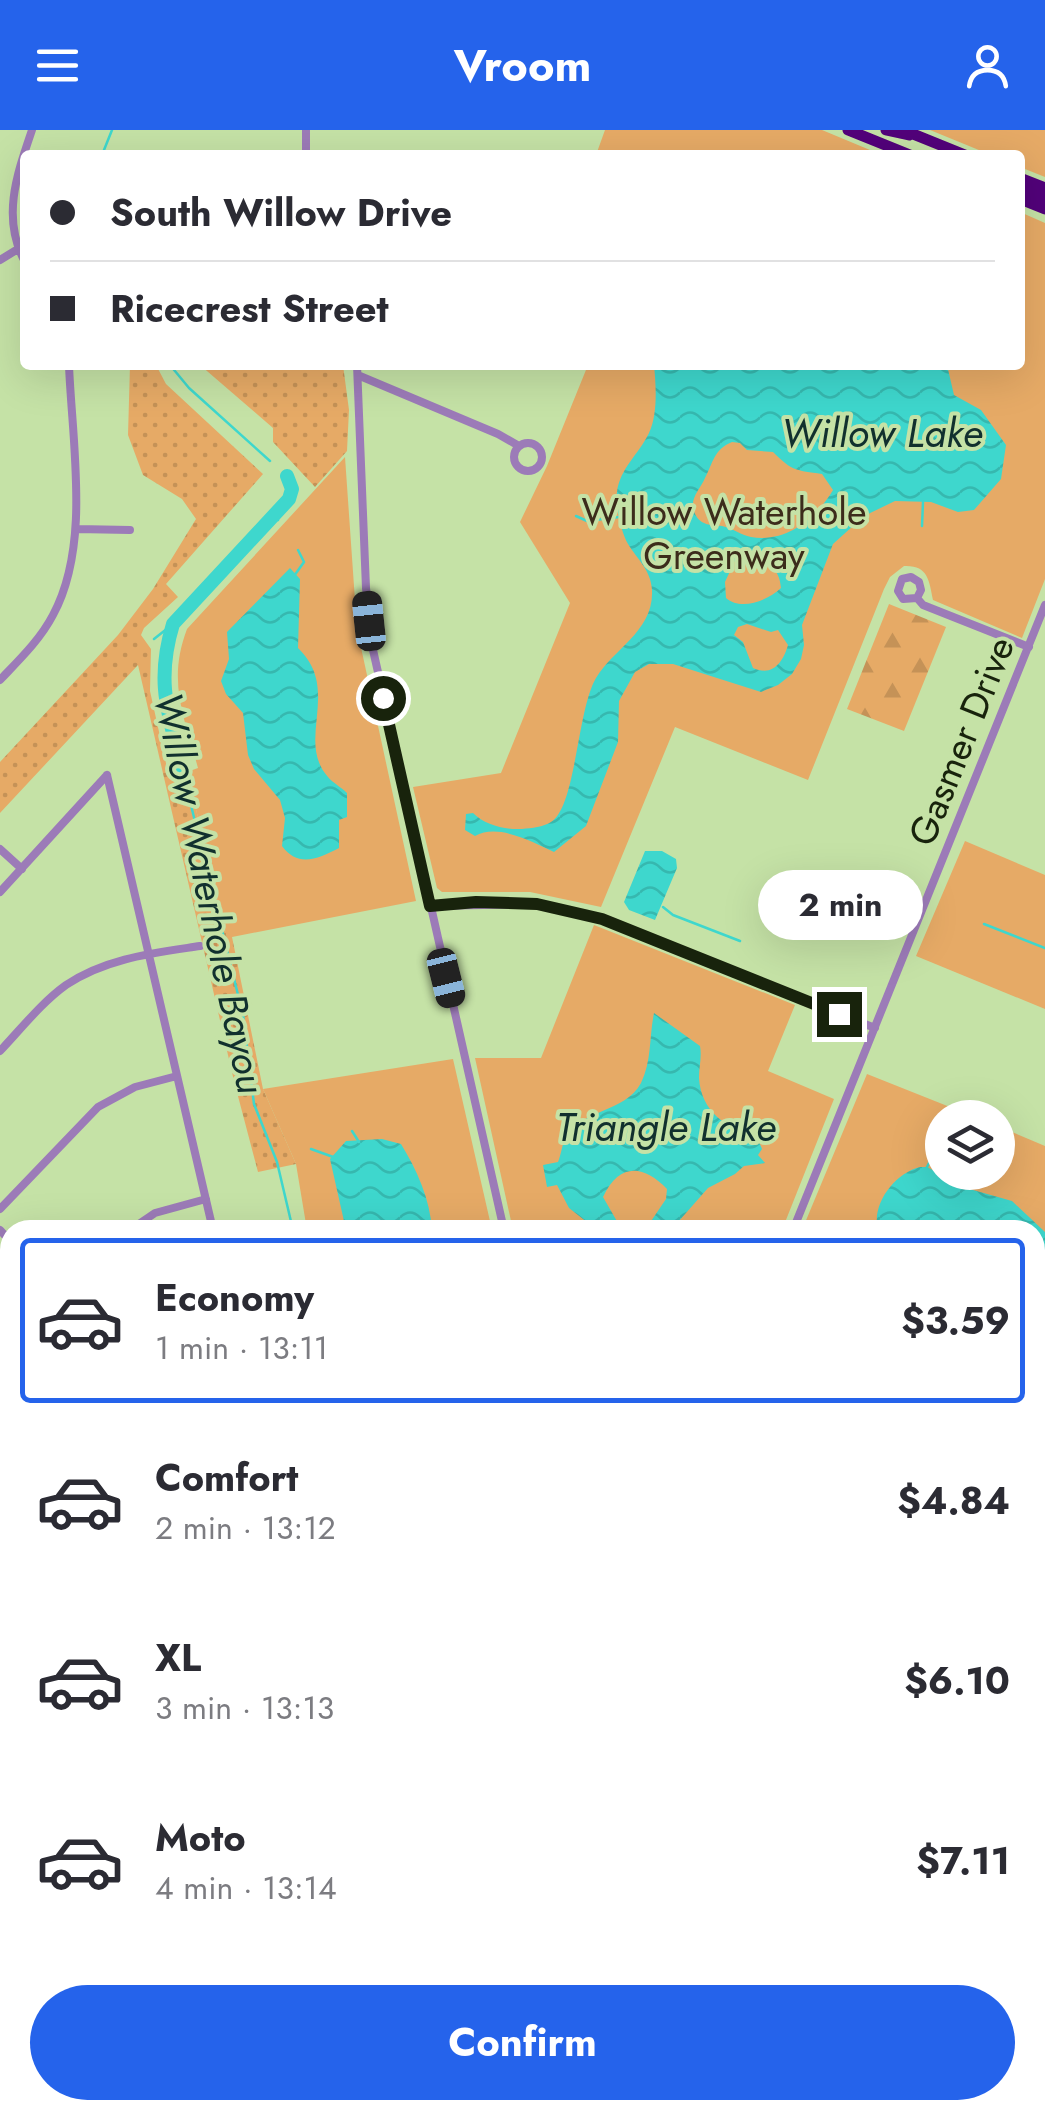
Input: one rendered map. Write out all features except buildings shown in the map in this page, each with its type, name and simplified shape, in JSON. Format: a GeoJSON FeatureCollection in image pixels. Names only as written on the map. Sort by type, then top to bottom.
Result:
{"type":"FeatureCollection","features":[{"type":"Feature","properties":{"kind":"highway"},"geometry":{"type":"LineString","coordinates":[[848,130],[898,150]]}},
{"type":"Feature","properties":{"kind":"highway"},"geometry":{"type":"LineString","coordinates":[[886,130],[928,140]]}},
{"type":"Feature","properties":{"kind":"highway"},"geometry":{"type":"LineString","coordinates":[[903,130],[952,150]]}},
{"type":"Feature","properties":{"kind":"street"},"geometry":{"type":"LineString","coordinates":[[20,170],[12,196],[12,232],[20,253]]}},
{"type":"Feature","properties":{"kind":"street"},"geometry":{"type":"LineString","coordinates":[[0,260],[18,250]]}},
{"type":"Feature","properties":{"kind":"street"},"geometry":{"type":"LineString","coordinates":[[1,678],[42,634],[73,560],[77,529],[69,370]]}},
{"type":"Feature","properties":{"kind":"street"},"geometry":{"type":"LineString","coordinates":[[359,370],[369,621],[502,1220]]}},
{"type":"Feature","properties":{"kind":"street"},"geometry":{"type":"LineString","coordinates":[[360,376],[520,446]]}},
{"type":"Feature","properties":{"kind":"street"},"geometry":{"type":"LineString","coordinates":[[77,529],[130,530]]}},
{"type":"Feature","properties":{"kind":"street"},"geometry":{"type":"LineString","coordinates":[[916,598],[923,605],[1029,647]]}},
{"type":"Feature","properties":{"kind":"street","name":"Gasmer Drive"},"geometry":{"type":"LineString","coordinates":[[797,1220],[1045,606]]}},
{"type":"Feature","properties":{"kind":"street"},"geometry":{"type":"LineString","coordinates":[[0,892],[108,776],[211,1220]]}},
{"type":"Feature","properties":{"kind":"street"},"geometry":{"type":"LineString","coordinates":[[0,849],[22,869]]}},
{"type":"Feature","properties":{"kind":"street"},"geometry":{"type":"LineString","coordinates":[[430,906],[476,902],[537,904],[602,919],[875,1028]]}},
{"type":"Feature","properties":{"kind":"street"},"geometry":{"type":"LineString","coordinates":[[0,1051],[63,987],[102,966],[200,946]]}},
{"type":"Feature","properties":{"kind":"street"},"geometry":{"type":"LineString","coordinates":[[0,1209],[98,1107],[135,1087],[177,1076]]}},
{"type":"Feature","properties":{"kind":"street"},"geometry":{"type":"LineString","coordinates":[[144,1220],[155,1212],[206,1199]]}},
{"type":"Feature","properties":{"kind":"green space"},"geometry":{"type":"Polygon","coordinates":[[[605,130],[822,130],[870,150],[598,150],[605,130]]]}},
{"type":"Feature","properties":{"kind":"green space"},"geometry":{"type":"Polygon","coordinates":[[[930,130],[1045,130],[1045,177],[1025,169],[1025,150],[979,150],[930,130]]]}},
{"type":"Feature","properties":{"kind":"green space","name":"Willow Waterhole Greenway"},"geometry":{"type":"Polygon","coordinates":[[[1025,214],[1045,223],[1045,579],[1022,638],[933,600],[923,571],[904,566],[890,577],[884,589],[808,780],[675,727],[601,907],[530,892],[442,892],[437,888],[413,787],[501,773],[570,603],[520,522],[586,370],[1025,370],[1025,214]]]}},
{"type":"Feature","properties":{"kind":"green space"},"geometry":{"type":"Polygon","coordinates":[[[130,370],[159,370],[166,384],[263,474],[166,584],[178,597],[141,635],[151,649],[150,691],[169,777],[187,772],[227,937],[232,937],[263,1089],[296,1164],[258,1172],[138,665],[0,813],[0,762],[118,635],[153,589],[196,519],[182,499],[143,475],[128,435],[130,370]]]}},
{"type":"Feature","properties":{"kind":"green space"},"geometry":{"type":"Polygon","coordinates":[[[206,370],[344,370],[349,410],[347,451],[315,487],[273,442],[273,428],[206,370]]]}},
{"type":"Feature","properties":{"kind":"green space"},"geometry":{"type":"Polygon","coordinates":[[[345,457],[357,629],[416,901],[227,938],[187,772],[198,768],[180,699],[181,648],[187,629],[345,457]]]}},
{"type":"Feature","properties":{"kind":"green space"},"geometry":{"type":"Polygon","coordinates":[[[889,604],[946,627],[904,731],[847,709],[889,604]]]}},
{"type":"Feature","properties":{"kind":"green space"},"geometry":{"type":"Polygon","coordinates":[[[965,841],[1045,875],[1045,1009],[916,956],[965,841]]]}},
{"type":"Feature","properties":{"kind":"green space"},"geometry":{"type":"Polygon","coordinates":[[[594,925],[795,1005],[768,1071],[834,1099],[786,1220],[511,1220],[475,1058],[541,1058],[594,925]]]}},
{"type":"Feature","properties":{"kind":"green space"},"geometry":{"type":"Polygon","coordinates":[[[453,1059],[490,1220],[305,1220],[296,1164],[263,1089],[453,1059]]]}},
{"type":"Feature","properties":{"kind":"green space"},"geometry":{"type":"Polygon","coordinates":[[[867,1074],[932,1100],[925,1100],[925,1190],[1015,1190],[1015,1133],[1045,1146],[1045,1220],[806,1220],[867,1074]]]}},
{"type":"Feature","properties":{"kind":"water","name":"Willow Lake"},"geometry":{"type":"Polygon","coordinates":[[[654,370],[948,370],[954,395],[981,410],[1006,445],[1001,479],[974,510],[958,512],[931,502],[895,501],[864,516],[833,544],[802,625],[801,659],[792,674],[778,685],[761,692],[673,664],[649,664],[635,672],[619,701],[618,742],[586,826],[554,852],[505,833],[475,836],[465,830],[466,814],[473,813],[502,828],[516,829],[544,825],[559,813],[596,678],[646,617],[651,604],[651,583],[625,539],[617,497],[622,476],[652,425],[654,370]],[[732,442],[718,453],[694,499],[695,514],[704,523],[751,537],[776,536],[809,519],[833,490],[822,474],[795,469],[773,452],[747,450],[732,442]],[[737,556],[725,582],[726,598],[746,604],[769,597],[781,588],[772,568],[737,556]],[[747,624],[738,627],[734,635],[743,642],[753,668],[772,669],[788,645],[778,630],[771,632],[747,624]]]}},
{"type":"Feature","properties":{"kind":"water"},"geometry":{"type":"Polygon","coordinates":[[[290,568],[300,579],[298,648],[311,664],[317,681],[319,763],[347,793],[347,817],[339,820],[339,848],[309,859],[295,857],[282,846],[285,818],[280,800],[254,769],[248,755],[243,713],[226,694],[221,681],[229,659],[227,632],[290,568]]]}},
{"type":"Feature","properties":{"kind":"water"},"geometry":{"type":"Polygon","coordinates":[[[645,851],[662,851],[676,859],[677,868],[655,920],[629,910],[624,902],[645,851]]]}},
{"type":"Feature","properties":{"kind":"water","name":"Triangle Lake"},"geometry":{"type":"Polygon","coordinates":[[[654,1013],[700,1046],[699,1078],[710,1109],[725,1123],[756,1135],[762,1149],[758,1155],[765,1163],[744,1166],[708,1188],[680,1220],[652,1220],[666,1199],[667,1189],[649,1175],[624,1173],[603,1197],[616,1220],[584,1220],[569,1208],[557,1185],[547,1187],[543,1165],[558,1162],[572,1129],[634,1093],[649,1057],[654,1013]]]}},
{"type":"Feature","properties":{"kind":"water"},"geometry":{"type":"Polygon","coordinates":[[[382,1139],[401,1144],[426,1196],[431,1220],[344,1220],[330,1159],[346,1141],[382,1139]]]}},
{"type":"Feature","properties":{"kind":"water"},"geometry":{"type":"Polygon","coordinates":[[[925,1167],[925,1190],[973,1190],[1012,1201],[1032,1220],[877,1220],[887,1191],[902,1176],[925,1167]]]}},
{"type":"Feature","properties":{"kind":"waterway","name":"Willow Waterhole Bayou"},"geometry":{"type":"LineString","coordinates":[[104,150],[112,130]]}},
{"type":"Feature","properties":{"kind":"waterway","name":"Willow Waterhole Bayou"},"geometry":{"type":"LineString","coordinates":[[174,370],[270,461]]}},
{"type":"Feature","properties":{"kind":"waterway","name":"Willow Waterhole Bayou"},"geometry":{"type":"LineString","coordinates":[[183,773],[165,682],[173,624],[289,499],[292,489],[287,476]]}},
{"type":"Feature","properties":{"kind":"waterway"},"geometry":{"type":"LineString","coordinates":[[922,526],[923,502]]}},
{"type":"Feature","properties":{"kind":"waterway","name":"Willow Waterhole Bayou"},"geometry":{"type":"LineString","coordinates":[[273,515],[278,520]]}},
{"type":"Feature","properties":{"kind":"waterway"},"geometry":{"type":"LineString","coordinates":[[576,516],[587,521],[619,517]]}},
{"type":"Feature","properties":{"kind":"waterway"},"geometry":{"type":"LineString","coordinates":[[294,576],[304,562],[298,550]]}},
{"type":"Feature","properties":{"kind":"waterway"},"geometry":{"type":"LineString","coordinates":[[154,639],[173,624]]}},
{"type":"Feature","properties":{"kind":"waterway","name":"Willow Waterhole Bayou"},"geometry":{"type":"LineString","coordinates":[[183,773],[243,1015],[254,1104],[277,1162],[291,1220]]}},
{"type":"Feature","properties":{"kind":"waterway"},"geometry":{"type":"LineString","coordinates":[[663,907],[673,915],[740,941]]}},
{"type":"Feature","properties":{"kind":"waterway"},"geometry":{"type":"LineString","coordinates":[[984,924],[1045,948]]}},
{"type":"Feature","properties":{"kind":"waterway"},"geometry":{"type":"LineString","coordinates":[[352,1131],[359,1142]]}},
{"type":"Feature","properties":{"kind":"waterway"},"geometry":{"type":"LineString","coordinates":[[311,1149],[336,1158]]}},
{"type":"Feature","properties":{"kind":"route"},"geometry":{"type":"LineString","coordinates":[[383,698],[430,906],[476,902],[537,904],[602,919],[839,1014]]}}]}
